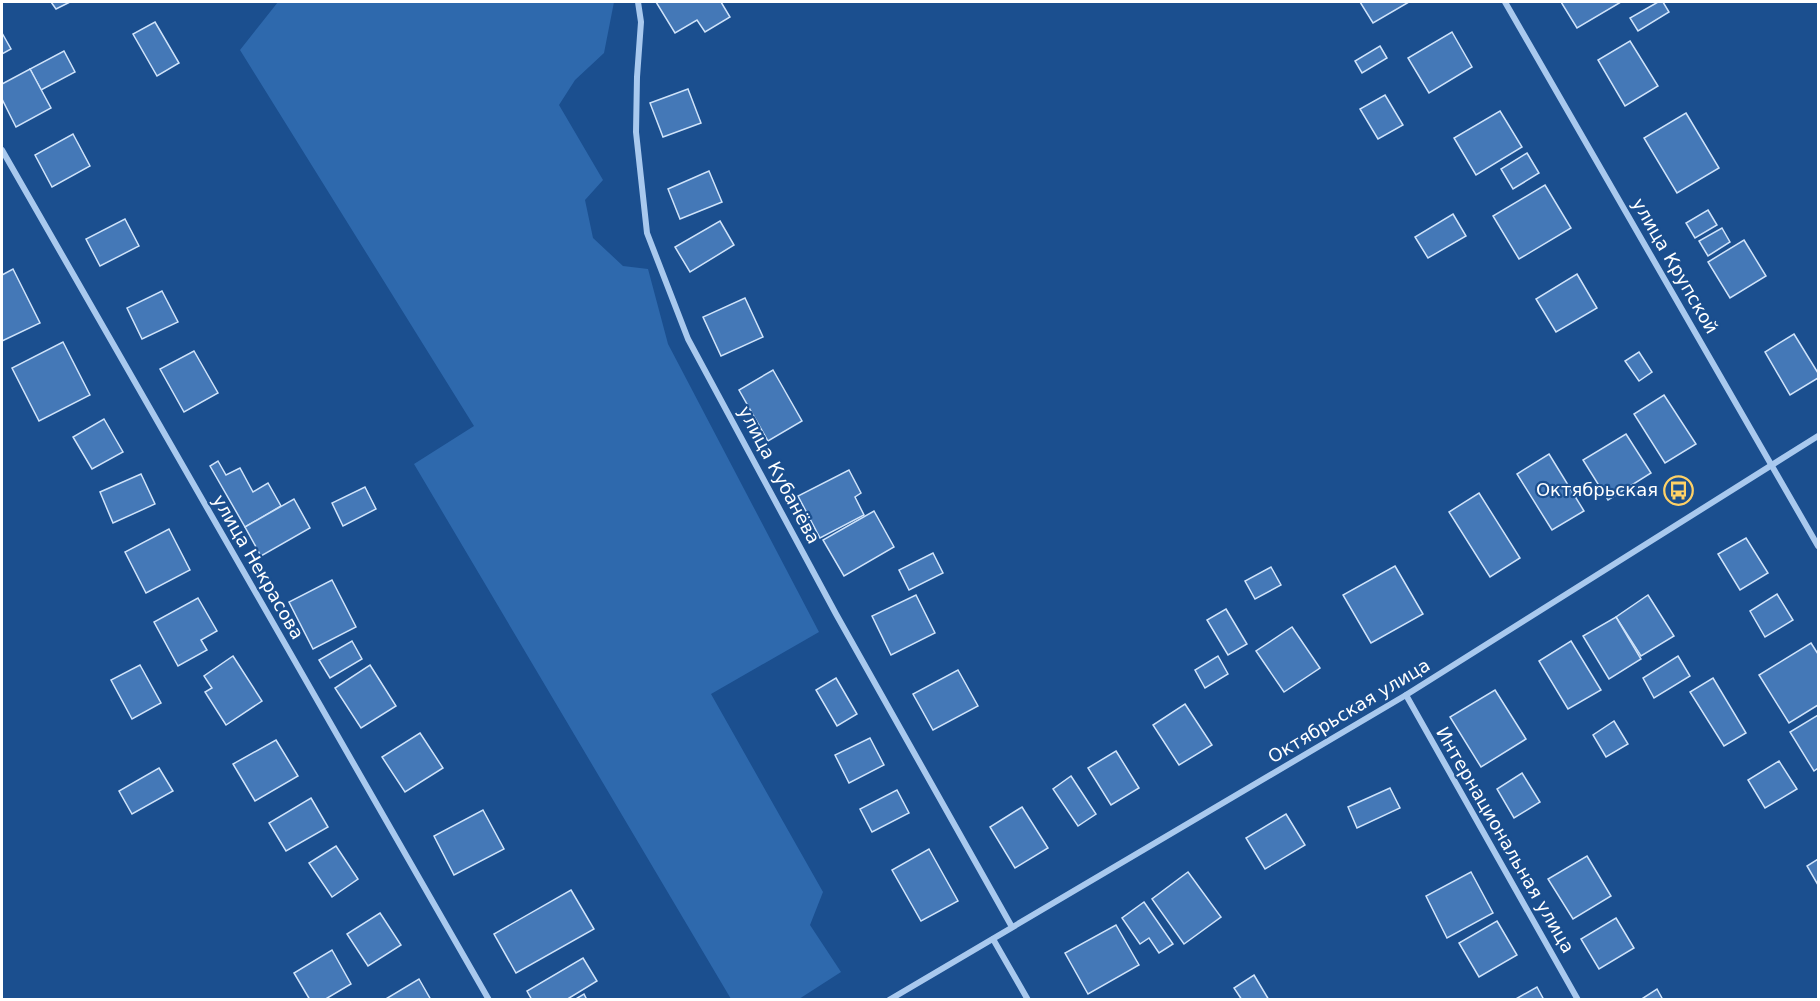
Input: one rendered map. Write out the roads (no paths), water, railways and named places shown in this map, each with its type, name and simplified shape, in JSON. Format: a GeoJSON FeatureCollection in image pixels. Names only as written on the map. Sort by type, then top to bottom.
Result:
{"type":"FeatureCollection","features":[{"type":"Feature","properties":{"kind":"street","name":"улица Кубанёва"},"geometry":{"type":"LineString","coordinates":[[638,2],[641,22],[636,132],[647,233],[688,339],[836,614],[1012,927]]}},
{"type":"Feature","properties":{"kind":"street","name":"улица Крупской"},"geometry":{"type":"LineString","coordinates":[[1505,2],[1818,546]]}},
{"type":"Feature","properties":{"kind":"street","name":"улица Некрасова"},"geometry":{"type":"LineString","coordinates":[[2,150],[489,999]]}},
{"type":"Feature","properties":{"kind":"street","name":"Октябрьская улица"},"geometry":{"type":"LineString","coordinates":[[889,999],[1406,695],[1818,436]]}},
{"type":"Feature","properties":{"kind":"street","name":"Интернациональная улица"},"geometry":{"type":"LineString","coordinates":[[1406,695],[1578,999]]}},
{"type":"Feature","properties":{"kind":"street"},"geometry":{"type":"LineString","coordinates":[[993,939],[1028,999]]}},
{"type":"Feature","properties":{"kind":"place","name":"Октябрьская"},"geometry":{"type":"Point","coordinates":[1679,490]}}]}
